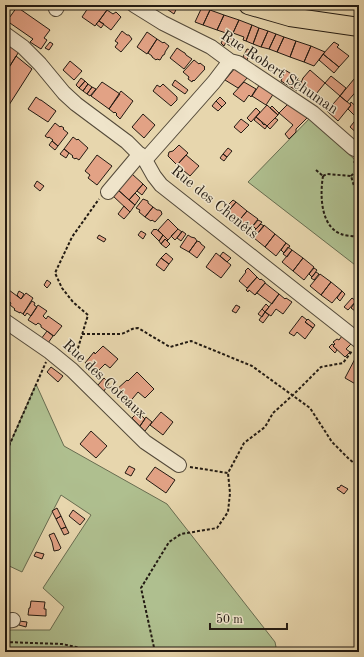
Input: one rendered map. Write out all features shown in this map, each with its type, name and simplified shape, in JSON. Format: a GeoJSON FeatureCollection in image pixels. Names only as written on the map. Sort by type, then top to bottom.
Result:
{"type":"FeatureCollection","features":[{"type":"Feature","properties":{"kind":"main road"},"geometry":{"type":"LineString","coordinates":[[248,5],[290,16],[338,25],[359,27]]}},
{"type":"Feature","properties":{"kind":"street","name":"Rue Robert Schuman"},"geometry":{"type":"LineString","coordinates":[[134,5],[163,23],[211,47],[230,61],[238,63],[313,113],[353,148],[359,151]]}},
{"type":"Feature","properties":{"kind":"street","name":"Rue des Chenêts"},"geometry":{"type":"LineString","coordinates":[[5,34],[23,47],[40,64],[64,93],[76,104],[127,142],[143,157],[161,185],[357,339]]}},
{"type":"Feature","properties":{"kind":"street"},"geometry":{"type":"LineString","coordinates":[[108,192],[214,82],[230,61]]}},
{"type":"Feature","properties":{"kind":"street","name":"Rue des Coteaux"},"geometry":{"type":"LineString","coordinates":[[5,321],[50,352],[72,370],[145,442],[179,465]]}},
{"type":"Feature","properties":{"kind":"path"},"geometry":{"type":"LineString","coordinates":[[323,176],[327,174],[351,176],[359,168]]}},
{"type":"Feature","properties":{"kind":"path"},"geometry":{"type":"LineString","coordinates":[[316,170],[323,176]]}},
{"type":"Feature","properties":{"kind":"path"},"geometry":{"type":"LineString","coordinates":[[323,176],[322,206],[324,215],[334,230],[341,234],[359,237]]}},
{"type":"Feature","properties":{"kind":"path"},"geometry":{"type":"LineString","coordinates":[[351,176],[354,186],[359,192]]}},
{"type":"Feature","properties":{"kind":"path"},"geometry":{"type":"LineString","coordinates":[[72,370],[88,315],[73,302],[62,288],[55,273],[72,237],[99,199],[108,192]]}},
{"type":"Feature","properties":{"kind":"path"},"geometry":{"type":"LineString","coordinates":[[82,334],[120,334],[126,333],[133,328],[138,328],[170,347],[191,341],[252,366],[310,408],[332,442],[359,467]]}},
{"type":"Feature","properties":{"kind":"path"},"geometry":{"type":"LineString","coordinates":[[155,652],[141,588],[169,542],[181,534],[217,528],[228,512],[230,493],[228,473],[244,443],[265,427],[273,413],[321,367],[343,363],[357,339]]}},
{"type":"Feature","properties":{"kind":"path"},"geometry":{"type":"LineString","coordinates":[[5,455],[50,352]]}},
{"type":"Feature","properties":{"kind":"path"},"geometry":{"type":"LineString","coordinates":[[179,465],[228,473]]}},
{"type":"Feature","properties":{"kind":"path"},"geometry":{"type":"LineString","coordinates":[[5,642],[62,644],[76,647],[86,652]]}},
{"type":"Feature","properties":{"kind":"green space"},"geometry":{"type":"Polygon","coordinates":[[[310,118],[355,160],[353,162],[359,168],[359,268],[248,182],[310,118]]]}},
{"type":"Feature","properties":{"kind":"green space"},"geometry":{"type":"Polygon","coordinates":[[[36,384],[64,446],[167,504],[275,642],[277,652],[5,652],[5,630],[50,630],[64,607],[43,588],[91,515],[61,495],[22,572],[5,564],[5,455],[36,384]]]}},
{"type":"Feature","properties":{"kind":"building"},"geometry":{"type":"Polygon","coordinates":[[[93,5],[102,5],[107,10],[95,26],[82,17],[88,8],[90,9],[93,5]]]}},
{"type":"Feature","properties":{"kind":"building"},"geometry":{"type":"Polygon","coordinates":[[[161,5],[178,5],[174,14],[161,5]]]}},
{"type":"Feature","properties":{"kind":"building"},"geometry":{"type":"Polygon","coordinates":[[[17,7],[50,30],[44,38],[47,40],[41,49],[30,42],[33,39],[7,21],[17,7]]]}},
{"type":"Feature","properties":{"kind":"building"},"geometry":{"type":"Polygon","coordinates":[[[202,7],[210,10],[203,25],[195,22],[202,7]]]}},
{"type":"Feature","properties":{"kind":"building"},"geometry":{"type":"Polygon","coordinates":[[[107,10],[113,14],[116,12],[121,17],[111,30],[99,21],[107,10]]]}},
{"type":"Feature","properties":{"kind":"building"},"geometry":{"type":"Polygon","coordinates":[[[210,10],[224,15],[217,30],[203,25],[210,10]]]}},
{"type":"Feature","properties":{"kind":"building"},"geometry":{"type":"Polygon","coordinates":[[[224,15],[239,20],[232,35],[217,30],[224,15]]]}},
{"type":"Feature","properties":{"kind":"building"},"geometry":{"type":"Polygon","coordinates":[[[239,20],[252,25],[246,41],[243,40],[244,37],[233,33],[239,20]]]}},
{"type":"Feature","properties":{"kind":"building"},"geometry":{"type":"Polygon","coordinates":[[[99,21],[104,24],[101,28],[96,24],[99,21]]]}},
{"type":"Feature","properties":{"kind":"building"},"geometry":{"type":"Polygon","coordinates":[[[252,25],[259,28],[253,44],[246,41],[252,25]]]}},
{"type":"Feature","properties":{"kind":"building"},"geometry":{"type":"Polygon","coordinates":[[[259,28],[268,31],[261,47],[253,44],[259,28]]]}},
{"type":"Feature","properties":{"kind":"building"},"geometry":{"type":"Polygon","coordinates":[[[122,31],[129,35],[132,39],[121,52],[115,47],[118,43],[115,41],[122,31]]]}},
{"type":"Feature","properties":{"kind":"building"},"geometry":{"type":"Polygon","coordinates":[[[268,31],[276,34],[269,49],[261,47],[268,31]]]}},
{"type":"Feature","properties":{"kind":"building"},"geometry":{"type":"Polygon","coordinates":[[[147,32],[157,39],[147,54],[137,47],[147,32]]]}},
{"type":"Feature","properties":{"kind":"building"},"geometry":{"type":"Polygon","coordinates":[[[276,34],[284,37],[277,52],[269,49],[276,34]]]}},
{"type":"Feature","properties":{"kind":"building"},"geometry":{"type":"Polygon","coordinates":[[[225,36],[228,38],[224,46],[221,43],[225,36]]]}},
{"type":"Feature","properties":{"kind":"building"},"geometry":{"type":"Polygon","coordinates":[[[231,37],[235,40],[232,47],[227,44],[231,37]]]}},
{"type":"Feature","properties":{"kind":"building"},"geometry":{"type":"Polygon","coordinates":[[[284,37],[296,41],[290,57],[277,52],[284,37]]]}},
{"type":"Feature","properties":{"kind":"building"},"geometry":{"type":"Polygon","coordinates":[[[157,39],[169,46],[160,60],[156,60],[148,53],[157,39]]]}},
{"type":"Feature","properties":{"kind":"building"},"geometry":{"type":"Polygon","coordinates":[[[296,41],[311,46],[304,62],[290,57],[296,41]]]}},
{"type":"Feature","properties":{"kind":"building"},"geometry":{"type":"Polygon","coordinates":[[[7,42],[20,50],[8,69],[5,67],[5,46],[7,42]]]}},
{"type":"Feature","properties":{"kind":"building"},"geometry":{"type":"Polygon","coordinates":[[[50,42],[53,44],[49,50],[45,48],[50,42]]]}},
{"type":"Feature","properties":{"kind":"building"},"geometry":{"type":"Polygon","coordinates":[[[334,42],[339,45],[337,47],[349,56],[339,67],[323,54],[334,42]]]}},
{"type":"Feature","properties":{"kind":"building"},"geometry":{"type":"Polygon","coordinates":[[[311,46],[325,52],[314,66],[304,62],[311,46]]]}},
{"type":"Feature","properties":{"kind":"building"},"geometry":{"type":"Polygon","coordinates":[[[177,48],[192,59],[184,69],[170,58],[177,48]]]}},
{"type":"Feature","properties":{"kind":"building"},"geometry":{"type":"Polygon","coordinates":[[[247,49],[251,50],[247,60],[243,57],[247,49]]]}},
{"type":"Feature","properties":{"kind":"building"},"geometry":{"type":"Polygon","coordinates":[[[323,54],[339,67],[334,73],[319,60],[323,54]]]}},
{"type":"Feature","properties":{"kind":"building"},"geometry":{"type":"Polygon","coordinates":[[[16,56],[32,69],[9,105],[5,103],[5,67],[8,69],[16,56]]]}},
{"type":"Feature","properties":{"kind":"building"},"geometry":{"type":"Polygon","coordinates":[[[194,60],[205,67],[205,69],[192,82],[183,72],[194,60]]]}},
{"type":"Feature","properties":{"kind":"building"},"geometry":{"type":"Polygon","coordinates":[[[70,61],[82,71],[74,80],[63,70],[70,61]]]}},
{"type":"Feature","properties":{"kind":"building"},"geometry":{"type":"Polygon","coordinates":[[[235,68],[248,77],[238,88],[225,80],[235,68]]]}},
{"type":"Feature","properties":{"kind":"building"},"geometry":{"type":"Polygon","coordinates":[[[285,70],[298,78],[294,89],[281,81],[285,70]]]}},
{"type":"Feature","properties":{"kind":"building"},"geometry":{"type":"Polygon","coordinates":[[[310,70],[325,83],[312,99],[299,88],[303,78],[310,70]]]}},
{"type":"Feature","properties":{"kind":"building"},"geometry":{"type":"Polygon","coordinates":[[[359,73],[359,88],[347,102],[340,96],[359,73]]]}},
{"type":"Feature","properties":{"kind":"building"},"geometry":{"type":"Polygon","coordinates":[[[331,76],[346,88],[340,96],[325,83],[331,76]]]}},
{"type":"Feature","properties":{"kind":"building"},"geometry":{"type":"Polygon","coordinates":[[[81,78],[85,81],[79,88],[76,85],[81,78]]]}},
{"type":"Feature","properties":{"kind":"building"},"geometry":{"type":"Polygon","coordinates":[[[175,80],[188,90],[185,94],[172,85],[175,80]]]}},
{"type":"Feature","properties":{"kind":"building"},"geometry":{"type":"Polygon","coordinates":[[[297,80],[301,82],[297,91],[294,89],[297,80]]]}},
{"type":"Feature","properties":{"kind":"building"},"geometry":{"type":"Polygon","coordinates":[[[85,81],[88,84],[83,91],[79,88],[85,81]]]}},
{"type":"Feature","properties":{"kind":"building"},"geometry":{"type":"Polygon","coordinates":[[[102,82],[120,94],[109,109],[91,96],[102,82]]]}},
{"type":"Feature","properties":{"kind":"building"},"geometry":{"type":"Polygon","coordinates":[[[244,82],[256,89],[251,97],[249,95],[244,102],[233,94],[244,82]]]}},
{"type":"Feature","properties":{"kind":"building"},"geometry":{"type":"Polygon","coordinates":[[[88,84],[92,87],[87,94],[83,91],[88,84]]]}},
{"type":"Feature","properties":{"kind":"building"},"geometry":{"type":"Polygon","coordinates":[[[163,84],[177,97],[177,100],[171,106],[153,91],[157,85],[160,87],[163,84]]]}},
{"type":"Feature","properties":{"kind":"building"},"geometry":{"type":"Polygon","coordinates":[[[260,84],[274,93],[266,105],[252,96],[260,84]]]}},
{"type":"Feature","properties":{"kind":"building"},"geometry":{"type":"Polygon","coordinates":[[[92,87],[96,89],[90,96],[87,94],[92,87]]]}},
{"type":"Feature","properties":{"kind":"building"},"geometry":{"type":"Polygon","coordinates":[[[121,91],[133,101],[120,119],[115,112],[114,113],[109,109],[121,91]]]}},
{"type":"Feature","properties":{"kind":"building"},"geometry":{"type":"Polygon","coordinates":[[[340,96],[351,105],[338,121],[327,111],[340,96]]]}},
{"type":"Feature","properties":{"kind":"building"},"geometry":{"type":"Polygon","coordinates":[[[36,97],[56,111],[48,122],[28,109],[36,97]]]}},
{"type":"Feature","properties":{"kind":"building"},"geometry":{"type":"Polygon","coordinates":[[[220,97],[226,103],[222,107],[216,101],[220,97]]]}},
{"type":"Feature","properties":{"kind":"building"},"geometry":{"type":"Polygon","coordinates":[[[216,101],[222,107],[218,111],[212,106],[216,101]]]}},
{"type":"Feature","properties":{"kind":"building"},"geometry":{"type":"Polygon","coordinates":[[[351,102],[359,109],[354,115],[348,109],[351,102]]]}},
{"type":"Feature","properties":{"kind":"building"},"geometry":{"type":"Polygon","coordinates":[[[289,103],[309,116],[296,129],[296,132],[289,139],[285,134],[293,125],[279,113],[289,103]]]}},
{"type":"Feature","properties":{"kind":"building"},"geometry":{"type":"Polygon","coordinates":[[[267,105],[278,115],[267,126],[256,117],[267,105]]]}},
{"type":"Feature","properties":{"kind":"building"},"geometry":{"type":"Polygon","coordinates":[[[272,106],[279,113],[278,115],[270,108],[272,106]]]}},
{"type":"Feature","properties":{"kind":"building"},"geometry":{"type":"Polygon","coordinates":[[[256,108],[260,112],[251,122],[247,118],[256,108]]]}},
{"type":"Feature","properties":{"kind":"building"},"geometry":{"type":"Polygon","coordinates":[[[143,114],[155,125],[144,138],[132,127],[143,114]]]}},
{"type":"Feature","properties":{"kind":"building"},"geometry":{"type":"Polygon","coordinates":[[[256,117],[267,126],[265,129],[254,120],[256,117]]]}},
{"type":"Feature","properties":{"kind":"building"},"geometry":{"type":"Polygon","coordinates":[[[358,117],[359,118],[359,135],[350,127],[358,117]]]}},
{"type":"Feature","properties":{"kind":"building"},"geometry":{"type":"Polygon","coordinates":[[[275,118],[278,120],[270,129],[267,126],[275,118]]]}},
{"type":"Feature","properties":{"kind":"building"},"geometry":{"type":"Polygon","coordinates":[[[241,119],[249,125],[241,133],[234,127],[241,119]]]}},
{"type":"Feature","properties":{"kind":"building"},"geometry":{"type":"Polygon","coordinates":[[[55,123],[64,128],[63,129],[68,133],[58,146],[52,141],[53,140],[45,136],[55,123]]]}},
{"type":"Feature","properties":{"kind":"building"},"geometry":{"type":"Polygon","coordinates":[[[73,137],[77,140],[78,139],[88,148],[79,160],[72,157],[73,156],[64,149],[73,137]]]}},
{"type":"Feature","properties":{"kind":"building"},"geometry":{"type":"Polygon","coordinates":[[[52,141],[58,146],[55,150],[49,145],[52,141]]]}},
{"type":"Feature","properties":{"kind":"building"},"geometry":{"type":"Polygon","coordinates":[[[179,145],[188,153],[177,165],[168,156],[169,152],[173,151],[179,145]]]}},
{"type":"Feature","properties":{"kind":"building"},"geometry":{"type":"Polygon","coordinates":[[[228,148],[232,151],[227,157],[223,154],[228,148]]]}},
{"type":"Feature","properties":{"kind":"building"},"geometry":{"type":"Polygon","coordinates":[[[64,149],[69,153],[66,158],[60,154],[64,149]]]}},
{"type":"Feature","properties":{"kind":"building"},"geometry":{"type":"Polygon","coordinates":[[[223,154],[227,157],[224,161],[220,158],[223,154]]]}},
{"type":"Feature","properties":{"kind":"building"},"geometry":{"type":"Polygon","coordinates":[[[97,155],[112,166],[97,185],[88,178],[90,175],[85,171],[97,155]]]}},
{"type":"Feature","properties":{"kind":"building"},"geometry":{"type":"Polygon","coordinates":[[[186,155],[199,166],[190,176],[177,165],[186,155]]]}},
{"type":"Feature","properties":{"kind":"building"},"geometry":{"type":"Polygon","coordinates":[[[132,174],[143,184],[129,200],[117,189],[132,174]]]}},
{"type":"Feature","properties":{"kind":"building"},"geometry":{"type":"Polygon","coordinates":[[[37,181],[44,186],[40,191],[34,186],[37,181]]]}},
{"type":"Feature","properties":{"kind":"building"},"geometry":{"type":"Polygon","coordinates":[[[143,184],[147,188],[142,195],[137,191],[143,184]]]}},
{"type":"Feature","properties":{"kind":"building"},"geometry":{"type":"Polygon","coordinates":[[[117,189],[135,205],[130,212],[112,195],[117,189]]]}},
{"type":"Feature","properties":{"kind":"building"},"geometry":{"type":"Polygon","coordinates":[[[135,193],[140,198],[135,205],[129,200],[135,193]]]}},
{"type":"Feature","properties":{"kind":"building"},"geometry":{"type":"Polygon","coordinates":[[[143,199],[148,201],[148,203],[153,207],[145,217],[139,212],[140,210],[136,208],[143,199]]]}},
{"type":"Feature","properties":{"kind":"building"},"geometry":{"type":"Polygon","coordinates":[[[233,200],[236,202],[230,209],[227,206],[233,200]]]}},
{"type":"Feature","properties":{"kind":"building"},"geometry":{"type":"Polygon","coordinates":[[[236,202],[247,211],[237,223],[226,214],[236,202]]]}},
{"type":"Feature","properties":{"kind":"building"},"geometry":{"type":"Polygon","coordinates":[[[124,206],[130,212],[124,219],[118,214],[124,206]]]}},
{"type":"Feature","properties":{"kind":"building"},"geometry":{"type":"Polygon","coordinates":[[[153,207],[161,211],[162,214],[155,222],[145,217],[153,207]]]}},
{"type":"Feature","properties":{"kind":"building"},"geometry":{"type":"Polygon","coordinates":[[[247,211],[258,219],[248,232],[237,223],[247,211]]]}},
{"type":"Feature","properties":{"kind":"building"},"geometry":{"type":"Polygon","coordinates":[[[168,219],[178,229],[168,240],[158,230],[168,219]]]}},
{"type":"Feature","properties":{"kind":"building"},"geometry":{"type":"Polygon","coordinates":[[[258,220],[262,222],[256,229],[253,226],[258,220]]]}},
{"type":"Feature","properties":{"kind":"building"},"geometry":{"type":"Polygon","coordinates":[[[261,224],[264,226],[258,233],[255,230],[261,224]]]}},
{"type":"Feature","properties":{"kind":"building"},"geometry":{"type":"Polygon","coordinates":[[[264,225],[275,234],[265,247],[254,238],[264,225]]]}},
{"type":"Feature","properties":{"kind":"building"},"geometry":{"type":"Polygon","coordinates":[[[154,229],[163,235],[159,241],[151,233],[154,229]]]}},
{"type":"Feature","properties":{"kind":"building"},"geometry":{"type":"Polygon","coordinates":[[[178,229],[182,232],[175,240],[171,236],[178,229]]]}},
{"type":"Feature","properties":{"kind":"building"},"geometry":{"type":"Polygon","coordinates":[[[141,231],[146,234],[143,239],[138,235],[141,231]]]}},
{"type":"Feature","properties":{"kind":"building"},"geometry":{"type":"Polygon","coordinates":[[[182,231],[186,234],[181,241],[177,238],[182,231]]]}},
{"type":"Feature","properties":{"kind":"building"},"geometry":{"type":"Polygon","coordinates":[[[275,234],[286,243],[276,256],[265,247],[275,234]]]}},
{"type":"Feature","properties":{"kind":"building"},"geometry":{"type":"Polygon","coordinates":[[[99,235],[106,239],[104,242],[97,238],[99,235]]]}},
{"type":"Feature","properties":{"kind":"building"},"geometry":{"type":"Polygon","coordinates":[[[163,235],[168,240],[167,241],[165,239],[161,244],[159,241],[163,235]]]}},
{"type":"Feature","properties":{"kind":"building"},"geometry":{"type":"Polygon","coordinates":[[[188,235],[195,238],[197,241],[189,252],[180,247],[188,235]]]}},
{"type":"Feature","properties":{"kind":"building"},"geometry":{"type":"Polygon","coordinates":[[[165,239],[170,244],[166,248],[161,244],[165,239]]]}},
{"type":"Feature","properties":{"kind":"building"},"geometry":{"type":"Polygon","coordinates":[[[197,241],[205,247],[197,258],[189,252],[197,241]]]}},
{"type":"Feature","properties":{"kind":"building"},"geometry":{"type":"Polygon","coordinates":[[[286,243],[290,246],[284,253],[281,250],[286,243]]]}},
{"type":"Feature","properties":{"kind":"building"},"geometry":{"type":"Polygon","coordinates":[[[288,247],[292,250],[287,257],[283,254],[288,247]]]}},
{"type":"Feature","properties":{"kind":"building"},"geometry":{"type":"Polygon","coordinates":[[[292,250],[303,258],[293,271],[282,262],[292,250]]]}},
{"type":"Feature","properties":{"kind":"building"},"geometry":{"type":"Polygon","coordinates":[[[223,252],[231,258],[227,262],[220,256],[223,252]]]}},
{"type":"Feature","properties":{"kind":"building"},"geometry":{"type":"Polygon","coordinates":[[[166,253],[173,259],[169,264],[161,258],[166,253]]]}},
{"type":"Feature","properties":{"kind":"building"},"geometry":{"type":"Polygon","coordinates":[[[216,253],[231,265],[221,278],[206,267],[216,253]]]}},
{"type":"Feature","properties":{"kind":"building"},"geometry":{"type":"Polygon","coordinates":[[[161,258],[169,264],[164,271],[156,265],[161,258]]]}},
{"type":"Feature","properties":{"kind":"building"},"geometry":{"type":"Polygon","coordinates":[[[303,258],[314,267],[304,280],[293,271],[303,258]]]}},
{"type":"Feature","properties":{"kind":"building"},"geometry":{"type":"Polygon","coordinates":[[[248,268],[257,277],[247,288],[239,281],[248,268]]]}},
{"type":"Feature","properties":{"kind":"building"},"geometry":{"type":"Polygon","coordinates":[[[314,268],[317,270],[312,277],[309,274],[314,268]]]}},
{"type":"Feature","properties":{"kind":"building"},"geometry":{"type":"Polygon","coordinates":[[[316,272],[319,274],[314,280],[311,278],[316,272]]]}},
{"type":"Feature","properties":{"kind":"building"},"geometry":{"type":"Polygon","coordinates":[[[320,274],[331,282],[321,295],[310,286],[320,274]]]}},
{"type":"Feature","properties":{"kind":"building"},"geometry":{"type":"Polygon","coordinates":[[[257,277],[265,283],[255,295],[249,290],[248,292],[246,290],[257,277]]]}},
{"type":"Feature","properties":{"kind":"building"},"geometry":{"type":"Polygon","coordinates":[[[47,280],[51,283],[47,288],[44,285],[47,280]]]}},
{"type":"Feature","properties":{"kind":"building"},"geometry":{"type":"Polygon","coordinates":[[[331,282],[342,291],[332,303],[321,295],[331,282]]]}},
{"type":"Feature","properties":{"kind":"building"},"geometry":{"type":"Polygon","coordinates":[[[265,283],[279,294],[272,304],[257,293],[255,295],[265,283]]]}},
{"type":"Feature","properties":{"kind":"building"},"geometry":{"type":"Polygon","coordinates":[[[9,290],[21,299],[26,293],[33,298],[23,314],[14,310],[15,309],[10,305],[11,303],[5,298],[9,290]]]}},
{"type":"Feature","properties":{"kind":"building"},"geometry":{"type":"Polygon","coordinates":[[[19,291],[24,294],[21,299],[17,295],[19,291]]]}},
{"type":"Feature","properties":{"kind":"building"},"geometry":{"type":"Polygon","coordinates":[[[342,291],[345,294],[340,301],[337,298],[342,291]]]}},
{"type":"Feature","properties":{"kind":"building"},"geometry":{"type":"Polygon","coordinates":[[[279,294],[292,302],[283,314],[276,309],[271,316],[265,312],[279,294]]]}},
{"type":"Feature","properties":{"kind":"building"},"geometry":{"type":"Polygon","coordinates":[[[359,297],[359,314],[351,308],[359,297]]]}},
{"type":"Feature","properties":{"kind":"building"},"geometry":{"type":"Polygon","coordinates":[[[352,298],[356,301],[348,310],[344,307],[352,298]]]}},
{"type":"Feature","properties":{"kind":"building"},"geometry":{"type":"Polygon","coordinates":[[[32,301],[37,307],[31,316],[27,313],[25,316],[23,314],[32,301]]]}},
{"type":"Feature","properties":{"kind":"building"},"geometry":{"type":"Polygon","coordinates":[[[266,304],[269,307],[265,312],[262,309],[266,304]]]}},
{"type":"Feature","properties":{"kind":"building"},"geometry":{"type":"Polygon","coordinates":[[[38,305],[47,311],[43,316],[46,319],[48,316],[62,326],[54,336],[41,327],[38,323],[36,325],[28,320],[38,305]]]}},
{"type":"Feature","properties":{"kind":"building"},"geometry":{"type":"Polygon","coordinates":[[[236,305],[240,307],[236,313],[232,311],[236,305]]]}},
{"type":"Feature","properties":{"kind":"building"},"geometry":{"type":"Polygon","coordinates":[[[262,309],[265,312],[262,317],[258,314],[262,309]]]}},
{"type":"Feature","properties":{"kind":"building"},"geometry":{"type":"Polygon","coordinates":[[[265,312],[269,315],[263,323],[259,320],[265,312]]]}},
{"type":"Feature","properties":{"kind":"building"},"geometry":{"type":"Polygon","coordinates":[[[302,316],[307,320],[305,322],[313,328],[305,339],[297,332],[294,336],[289,333],[302,316]]]}},
{"type":"Feature","properties":{"kind":"building"},"geometry":{"type":"Polygon","coordinates":[[[308,319],[315,325],[313,328],[305,322],[308,319]]]}},
{"type":"Feature","properties":{"kind":"building"},"geometry":{"type":"Polygon","coordinates":[[[47,331],[53,336],[48,343],[41,339],[47,331]]]}},
{"type":"Feature","properties":{"kind":"building"},"geometry":{"type":"Polygon","coordinates":[[[342,336],[351,344],[346,349],[350,352],[345,357],[333,346],[335,344],[333,342],[337,339],[339,340],[342,336]]]}},
{"type":"Feature","properties":{"kind":"building"},"geometry":{"type":"Polygon","coordinates":[[[332,344],[337,350],[335,353],[329,347],[332,344]]]}},
{"type":"Feature","properties":{"kind":"building"},"geometry":{"type":"Polygon","coordinates":[[[103,346],[118,359],[110,368],[105,364],[96,373],[85,363],[94,352],[95,354],[103,346]]]}},
{"type":"Feature","properties":{"kind":"building"},"geometry":{"type":"Polygon","coordinates":[[[357,355],[359,356],[359,386],[345,378],[357,355]]]}},
{"type":"Feature","properties":{"kind":"building"},"geometry":{"type":"Polygon","coordinates":[[[51,367],[63,376],[58,382],[47,372],[51,367]]]}},
{"type":"Feature","properties":{"kind":"building"},"geometry":{"type":"Polygon","coordinates":[[[137,372],[154,389],[145,398],[138,392],[128,404],[115,391],[137,372]]]}},
{"type":"Feature","properties":{"kind":"building"},"geometry":{"type":"Polygon","coordinates":[[[104,378],[109,383],[104,391],[98,385],[104,378]]]}},
{"type":"Feature","properties":{"kind":"building"},"geometry":{"type":"Polygon","coordinates":[[[138,412],[145,419],[140,426],[132,418],[138,412]]]}},
{"type":"Feature","properties":{"kind":"building"},"geometry":{"type":"Polygon","coordinates":[[[161,412],[173,422],[163,435],[150,425],[161,412]]]}},
{"type":"Feature","properties":{"kind":"building"},"geometry":{"type":"Polygon","coordinates":[[[146,417],[152,422],[145,431],[140,426],[146,417]]]}},
{"type":"Feature","properties":{"kind":"building"},"geometry":{"type":"Polygon","coordinates":[[[91,431],[107,446],[96,458],[80,444],[91,431]]]}},
{"type":"Feature","properties":{"kind":"building"},"geometry":{"type":"Polygon","coordinates":[[[129,466],[135,469],[131,476],[125,473],[129,466]]]}},
{"type":"Feature","properties":{"kind":"building"},"geometry":{"type":"Polygon","coordinates":[[[155,467],[175,480],[166,493],[146,479],[155,467]]]}},
{"type":"Feature","properties":{"kind":"building"},"geometry":{"type":"Polygon","coordinates":[[[341,485],[348,489],[344,494],[337,489],[341,485]]]}},
{"type":"Feature","properties":{"kind":"building"},"geometry":{"type":"Polygon","coordinates":[[[57,508],[61,516],[56,519],[52,511],[57,508]]]}},
{"type":"Feature","properties":{"kind":"building"},"geometry":{"type":"Polygon","coordinates":[[[73,510],[85,519],[80,525],[69,516],[73,510]]]}},
{"type":"Feature","properties":{"kind":"building"},"geometry":{"type":"Polygon","coordinates":[[[61,516],[66,527],[61,529],[56,519],[61,516]]]}},
{"type":"Feature","properties":{"kind":"building"},"geometry":{"type":"Polygon","coordinates":[[[66,527],[69,533],[64,535],[61,529],[66,527]]]}},
{"type":"Feature","properties":{"kind":"building"},"geometry":{"type":"Polygon","coordinates":[[[54,533],[61,548],[54,551],[49,535],[54,533]]]}},
{"type":"Feature","properties":{"kind":"building"},"geometry":{"type":"Polygon","coordinates":[[[36,552],[44,554],[42,559],[34,556],[36,552]]]}},
{"type":"Feature","properties":{"kind":"building"},"geometry":{"type":"Polygon","coordinates":[[[31,601],[45,602],[44,609],[46,609],[46,616],[28,615],[31,601]]]}},
{"type":"Feature","properties":{"kind":"building"},"geometry":{"type":"Polygon","coordinates":[[[19,621],[27,622],[26,627],[19,625],[19,621]]]}}]}
